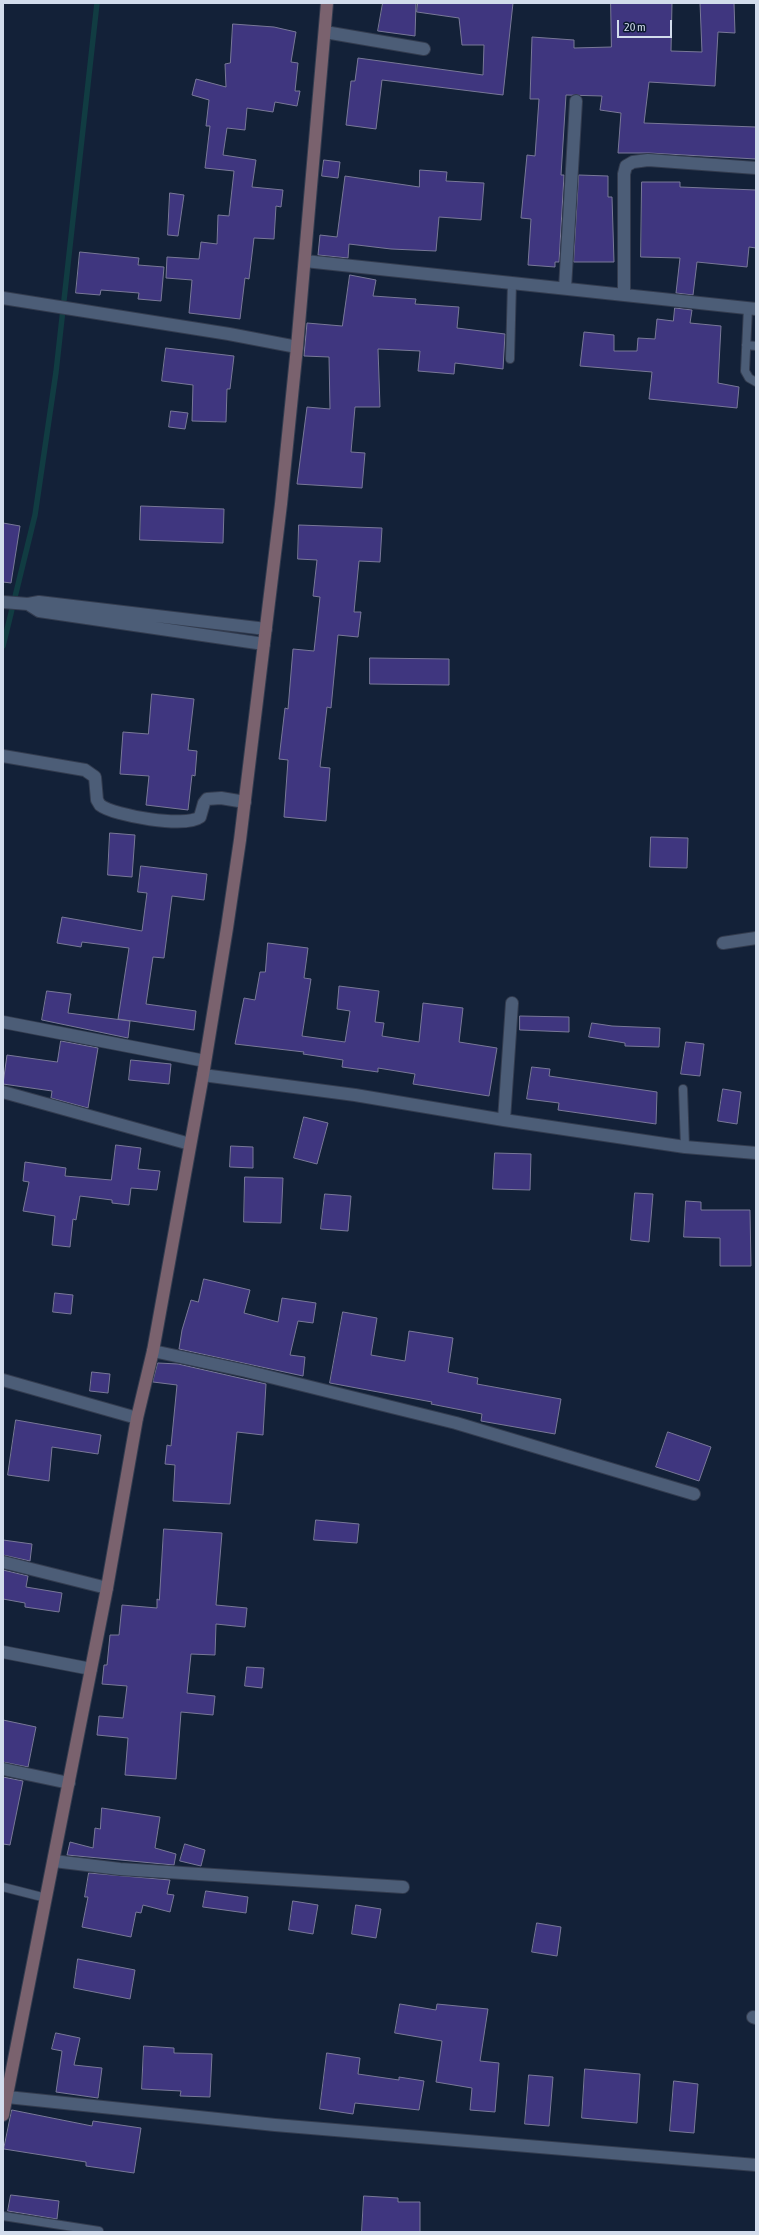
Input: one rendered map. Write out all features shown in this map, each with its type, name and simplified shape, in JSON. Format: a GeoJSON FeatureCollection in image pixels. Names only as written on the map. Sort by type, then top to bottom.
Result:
{"type":"FeatureCollection","features":[{"type":"Feature","properties":{"kind":"street"},"geometry":{"type":"LineString","coordinates":[[3,2115],[107,1588],[137,1418],[153,1351],[203,1075],[245,802],[266,630],[297,347],[327,3]]}},
{"type":"Feature","properties":{"kind":"street"},"geometry":{"type":"LineString","coordinates":[[325,32],[424,49]]}},
{"type":"Feature","properties":{"kind":"street"},"geometry":{"type":"LineString","coordinates":[[564,288],[576,101]]}},
{"type":"Feature","properties":{"kind":"street"},"geometry":{"type":"LineString","coordinates":[[624,294],[624,174],[626,166],[633,162],[648,160],[756,168]]}},
{"type":"Feature","properties":{"kind":"street"},"geometry":{"type":"LineString","coordinates":[[305,261],[624,294],[752,309]]}},
{"type":"Feature","properties":{"kind":"street"},"geometry":{"type":"LineString","coordinates":[[3,298],[229,334],[297,347]]}},
{"type":"Feature","properties":{"kind":"street"},"geometry":{"type":"LineString","coordinates":[[13,603],[39,602],[264,644]]}},
{"type":"Feature","properties":{"kind":"street"},"geometry":{"type":"LineString","coordinates":[[121,617],[266,630]]}},
{"type":"Feature","properties":{"kind":"street"},"geometry":{"type":"LineString","coordinates":[[3,756],[85,770],[95,777],[97,800],[100,805],[130,815],[188,822],[200,817],[204,803],[207,799],[221,798],[245,802]]}},
{"type":"Feature","properties":{"kind":"street"},"geometry":{"type":"LineString","coordinates":[[723,944],[756,938]]}},
{"type":"Feature","properties":{"kind":"street"},"geometry":{"type":"LineString","coordinates":[[504,1120],[512,1003]]}},
{"type":"Feature","properties":{"kind":"street"},"geometry":{"type":"LineString","coordinates":[[3,1022],[205,1061]]}},
{"type":"Feature","properties":{"kind":"street"},"geometry":{"type":"LineString","coordinates":[[203,1075],[355,1095],[504,1120],[685,1147],[756,1153]]}},
{"type":"Feature","properties":{"kind":"street"},"geometry":{"type":"LineString","coordinates":[[3,1092],[190,1144]]}},
{"type":"Feature","properties":{"kind":"street"},"geometry":{"type":"LineString","coordinates":[[153,1351],[246,1371],[456,1423],[694,1494]]}},
{"type":"Feature","properties":{"kind":"street"},"geometry":{"type":"LineString","coordinates":[[3,1380],[137,1418]]}},
{"type":"Feature","properties":{"kind":"street"},"geometry":{"type":"LineString","coordinates":[[3,1562],[107,1588]]}},
{"type":"Feature","properties":{"kind":"street"},"geometry":{"type":"LineString","coordinates":[[3,1652],[91,1669]]}},
{"type":"Feature","properties":{"kind":"street"},"geometry":{"type":"LineString","coordinates":[[3,1769],[69,1783]]}},
{"type":"Feature","properties":{"kind":"street"},"geometry":{"type":"LineString","coordinates":[[54,1861],[120,1869],[404,1887]]}},
{"type":"Feature","properties":{"kind":"street"},"geometry":{"type":"LineString","coordinates":[[7,2096],[268,2124],[756,2165]]}},
{"type":"Feature","properties":{"kind":"lane"},"geometry":{"type":"LineString","coordinates":[[510,359],[512,282]]}},
{"type":"Feature","properties":{"kind":"lane"},"geometry":{"type":"LineString","coordinates":[[752,309],[746,345],[745,371],[749,378],[756,382]]}},
{"type":"Feature","properties":{"kind":"lane"},"geometry":{"type":"LineString","coordinates":[[746,345],[756,346]]}},
{"type":"Feature","properties":{"kind":"lane"},"geometry":{"type":"LineString","coordinates":[[682,1089],[685,1147]]}},
{"type":"Feature","properties":{"kind":"lane"},"geometry":{"type":"LineString","coordinates":[[3,1887],[46,1898]]}},
{"type":"Feature","properties":{"kind":"lane"},"geometry":{"type":"LineString","coordinates":[[3,2216],[100,2232]]}},
{"type":"Feature","properties":{"kind":"building"},"geometry":{"type":"Polygon","coordinates":[[[383,3],[416,3],[415,36],[378,31],[383,3]]]}},
{"type":"Feature","properties":{"kind":"building"},"geometry":{"type":"Polygon","coordinates":[[[418,3],[513,3],[503,95],[382,80],[376,129],[346,125],[351,81],[355,81],[358,58],[483,75],[484,45],[462,45],[459,18],[417,12],[418,3]]]}},
{"type":"Feature","properties":{"kind":"building"},"geometry":{"type":"Polygon","coordinates":[[[611,3],[672,3],[671,51],[702,52],[700,3],[734,3],[735,33],[718,32],[715,86],[649,82],[644,123],[756,127],[756,159],[649,153],[618,153],[621,113],[600,110],[602,96],[566,95],[561,175],[564,175],[559,262],[555,262],[555,267],[528,265],[531,219],[521,218],[527,155],[535,156],[539,99],[530,99],[532,37],[574,40],[574,48],[611,47],[611,3]]]}},
{"type":"Feature","properties":{"kind":"building"},"geometry":{"type":"Polygon","coordinates":[[[233,24],[274,27],[296,32],[291,62],[298,63],[295,91],[300,91],[297,106],[275,102],[273,112],[247,108],[245,130],[227,128],[223,155],[256,160],[252,187],[283,190],[281,207],[276,206],[274,239],[254,238],[249,279],[245,278],[240,319],[189,313],[192,280],[166,278],[167,257],[199,259],[201,242],[217,244],[218,215],[229,216],[234,171],[205,168],[210,126],[206,126],[209,100],[192,95],[196,79],[226,87],[225,64],[230,63],[233,24]]]}},
{"type":"Feature","properties":{"kind":"building"},"geometry":{"type":"Polygon","coordinates":[[[324,160],[340,162],[338,178],[322,176],[324,160]]]}},
{"type":"Feature","properties":{"kind":"building"},"geometry":{"type":"Polygon","coordinates":[[[420,170],[447,172],[446,181],[484,183],[481,220],[439,217],[436,251],[391,249],[349,244],[348,258],[318,255],[320,235],[337,237],[345,176],[419,187],[420,170]]]}},
{"type":"Feature","properties":{"kind":"building"},"geometry":{"type":"Polygon","coordinates":[[[579,175],[608,176],[608,197],[612,197],[614,262],[574,262],[579,175]]]}},
{"type":"Feature","properties":{"kind":"building"},"geometry":{"type":"Polygon","coordinates":[[[642,182],[680,182],[680,187],[756,190],[756,248],[749,247],[747,267],[697,262],[693,295],[676,293],[680,258],[641,257],[642,182]]]}},
{"type":"Feature","properties":{"kind":"building"},"geometry":{"type":"Polygon","coordinates":[[[170,193],[184,195],[178,236],[168,235],[170,193]]]}},
{"type":"Feature","properties":{"kind":"building"},"geometry":{"type":"Polygon","coordinates":[[[80,252],[139,258],[138,265],[164,267],[161,301],[138,299],[139,293],[101,290],[100,295],[76,293],[80,252]]]}},
{"type":"Feature","properties":{"kind":"building"},"geometry":{"type":"Polygon","coordinates":[[[350,275],[376,280],[373,296],[416,299],[415,304],[459,307],[457,328],[505,334],[503,369],[455,363],[454,374],[418,371],[420,351],[378,349],[380,407],[355,407],[351,452],[365,453],[362,488],[297,484],[307,407],[330,409],[329,357],[304,356],[307,323],[342,326],[350,275]]]}},
{"type":"Feature","properties":{"kind":"building"},"geometry":{"type":"Polygon","coordinates":[[[675,308],[692,310],[690,323],[721,326],[718,383],[739,387],[737,408],[649,399],[652,372],[580,366],[584,332],[614,335],[614,351],[637,351],[638,338],[655,339],[657,319],[673,321],[675,308]]]}},
{"type":"Feature","properties":{"kind":"building"},"geometry":{"type":"Polygon","coordinates":[[[166,348],[234,356],[230,389],[227,389],[226,422],[192,421],[193,385],[162,381],[166,348]]]}},
{"type":"Feature","properties":{"kind":"building"},"geometry":{"type":"Polygon","coordinates":[[[171,411],[188,413],[185,429],[169,427],[171,411]]]}},
{"type":"Feature","properties":{"kind":"building"},"geometry":{"type":"Polygon","coordinates":[[[141,506],[224,509],[223,543],[140,540],[141,506]]]}},
{"type":"Feature","properties":{"kind":"building"},"geometry":{"type":"Polygon","coordinates":[[[3,523],[20,526],[11,583],[3,582],[3,523]]]}},
{"type":"Feature","properties":{"kind":"building"},"geometry":{"type":"Polygon","coordinates":[[[299,525],[382,528],[380,562],[359,561],[354,612],[361,612],[358,637],[338,635],[331,708],[327,707],[320,767],[330,768],[326,821],[284,817],[288,760],[279,759],[285,708],[288,709],[293,649],[314,651],[320,597],[313,596],[317,560],[298,559],[299,525]]]}},
{"type":"Feature","properties":{"kind":"building"},"geometry":{"type":"Polygon","coordinates":[[[370,658],[449,659],[449,685],[370,684],[370,658]]]}},
{"type":"Feature","properties":{"kind":"building"},"geometry":{"type":"Polygon","coordinates":[[[152,694],[194,699],[188,750],[197,751],[195,776],[192,775],[188,810],[146,805],[149,776],[120,774],[123,732],[148,734],[152,694]]]}},
{"type":"Feature","properties":{"kind":"building"},"geometry":{"type":"Polygon","coordinates":[[[110,833],[135,835],[132,877],[108,875],[110,833]]]}},
{"type":"Feature","properties":{"kind":"building"},"geometry":{"type":"Polygon","coordinates":[[[651,837],[688,838],[687,868],[650,867],[651,837]]]}},
{"type":"Feature","properties":{"kind":"building"},"geometry":{"type":"Polygon","coordinates":[[[141,866],[207,874],[204,900],[172,896],[164,958],[153,957],[146,1004],[196,1011],[194,1030],[118,1019],[129,948],[82,942],[81,947],[57,943],[62,917],[142,931],[147,893],[138,892],[141,866]]]}},
{"type":"Feature","properties":{"kind":"building"},"geometry":{"type":"Polygon","coordinates":[[[268,943],[308,948],[304,978],[311,979],[302,1036],[345,1042],[350,1011],[337,1009],[339,986],[379,991],[375,1022],[384,1023],[382,1036],[419,1042],[423,1003],[463,1008],[459,1042],[497,1048],[489,1096],[413,1084],[415,1074],[378,1068],[378,1072],[342,1067],[343,1060],[303,1054],[304,1052],[235,1044],[244,998],[255,1000],[260,972],[265,972],[268,943]]]}},
{"type":"Feature","properties":{"kind":"building"},"geometry":{"type":"Polygon","coordinates":[[[47,991],[71,994],[68,1013],[130,1021],[128,1038],[42,1020],[47,991]]]}},
{"type":"Feature","properties":{"kind":"building"},"geometry":{"type":"Polygon","coordinates":[[[520,1016],[569,1017],[569,1032],[520,1030],[520,1016]]]}},
{"type":"Feature","properties":{"kind":"building"},"geometry":{"type":"Polygon","coordinates":[[[592,1023],[612,1026],[660,1028],[659,1047],[625,1046],[625,1043],[589,1037],[592,1023]]]}},
{"type":"Feature","properties":{"kind":"building"},"geometry":{"type":"Polygon","coordinates":[[[61,1041],[98,1048],[88,1108],[51,1098],[52,1091],[3,1084],[7,1055],[57,1062],[61,1041]]]}},
{"type":"Feature","properties":{"kind":"building"},"geometry":{"type":"Polygon","coordinates":[[[686,1042],[704,1044],[700,1076],[681,1074],[686,1042]]]}},
{"type":"Feature","properties":{"kind":"building"},"geometry":{"type":"Polygon","coordinates":[[[131,1060],[171,1064],[169,1084],[129,1080],[131,1060]]]}},
{"type":"Feature","properties":{"kind":"building"},"geometry":{"type":"Polygon","coordinates":[[[532,1067],[550,1069],[549,1076],[657,1092],[656,1124],[558,1110],[559,1103],[527,1099],[532,1067]]]}},
{"type":"Feature","properties":{"kind":"building"},"geometry":{"type":"Polygon","coordinates":[[[723,1089],[741,1092],[737,1124],[718,1121],[723,1089]]]}},
{"type":"Feature","properties":{"kind":"building"},"geometry":{"type":"Polygon","coordinates":[[[304,1117],[328,1123],[317,1164],[294,1158],[304,1117]]]}},
{"type":"Feature","properties":{"kind":"building"},"geometry":{"type":"Polygon","coordinates":[[[116,1145],[141,1148],[138,1169],[160,1171],[157,1190],[131,1188],[129,1205],[112,1203],[112,1200],[80,1196],[76,1220],[73,1219],[70,1247],[52,1245],[55,1216],[23,1211],[29,1182],[23,1181],[25,1162],[66,1168],[65,1176],[111,1180],[116,1145]]]}},
{"type":"Feature","properties":{"kind":"building"},"geometry":{"type":"Polygon","coordinates":[[[231,1146],[253,1147],[253,1168],[230,1167],[231,1146]]]}},
{"type":"Feature","properties":{"kind":"building"},"geometry":{"type":"Polygon","coordinates":[[[495,1153],[531,1154],[530,1190],[493,1189],[495,1153]]]}},
{"type":"Feature","properties":{"kind":"building"},"geometry":{"type":"Polygon","coordinates":[[[245,1177],[283,1178],[281,1223],[244,1222],[245,1177]]]}},
{"type":"Feature","properties":{"kind":"building"},"geometry":{"type":"Polygon","coordinates":[[[635,1193],[653,1194],[649,1242],[631,1240],[635,1193]]]}},
{"type":"Feature","properties":{"kind":"building"},"geometry":{"type":"Polygon","coordinates":[[[325,1194],[351,1196],[348,1231],[321,1229],[325,1194]]]}},
{"type":"Feature","properties":{"kind":"building"},"geometry":{"type":"Polygon","coordinates":[[[686,1201],[701,1202],[701,1210],[750,1210],[751,1266],[720,1266],[720,1238],[684,1237],[686,1201]]]}},
{"type":"Feature","properties":{"kind":"building"},"geometry":{"type":"Polygon","coordinates":[[[204,1279],[250,1290],[244,1313],[278,1322],[282,1298],[316,1303],[313,1323],[298,1321],[290,1355],[305,1357],[303,1376],[179,1349],[182,1330],[191,1300],[198,1302],[204,1279]]]}},
{"type":"Feature","properties":{"kind":"building"},"geometry":{"type":"Polygon","coordinates":[[[55,1293],[73,1295],[71,1314],[53,1312],[55,1293]]]}},
{"type":"Feature","properties":{"kind":"building"},"geometry":{"type":"Polygon","coordinates":[[[343,1312],[377,1318],[371,1355],[405,1361],[409,1331],[453,1338],[448,1372],[478,1378],[477,1384],[561,1399],[555,1434],[481,1421],[482,1414],[431,1404],[432,1402],[330,1383],[343,1312]]]}},
{"type":"Feature","properties":{"kind":"building"},"geometry":{"type":"Polygon","coordinates":[[[158,1363],[178,1364],[266,1384],[263,1435],[237,1432],[230,1504],[173,1501],[175,1465],[165,1464],[167,1445],[171,1446],[177,1385],[153,1382],[158,1363]]]}},
{"type":"Feature","properties":{"kind":"building"},"geometry":{"type":"Polygon","coordinates":[[[92,1372],[110,1374],[108,1393],[90,1391],[92,1372]]]}},
{"type":"Feature","properties":{"kind":"building"},"geometry":{"type":"Polygon","coordinates":[[[16,1420],[101,1435],[98,1454],[52,1447],[49,1481],[8,1475],[16,1420]]]}},
{"type":"Feature","properties":{"kind":"building"},"geometry":{"type":"Polygon","coordinates":[[[668,1432],[711,1447],[699,1481],[656,1467],[668,1432]]]}},
{"type":"Feature","properties":{"kind":"building"},"geometry":{"type":"Polygon","coordinates":[[[316,1520],[359,1524],[357,1543],[314,1540],[316,1520]]]}},
{"type":"Feature","properties":{"kind":"building"},"geometry":{"type":"Polygon","coordinates":[[[164,1529],[222,1533],[216,1605],[247,1608],[245,1627],[216,1624],[215,1655],[191,1654],[187,1693],[215,1696],[213,1715],[181,1712],[176,1779],[125,1775],[128,1738],[97,1735],[99,1716],[123,1718],[127,1686],[102,1684],[104,1665],[107,1665],[110,1635],[119,1635],[122,1605],[157,1608],[157,1599],[159,1600],[164,1529]]]}},
{"type":"Feature","properties":{"kind":"building"},"geometry":{"type":"Polygon","coordinates":[[[3,1540],[32,1544],[30,1561],[3,1555],[3,1540]]]}},
{"type":"Feature","properties":{"kind":"building"},"geometry":{"type":"Polygon","coordinates":[[[3,1570],[28,1576],[26,1587],[62,1593],[59,1612],[25,1607],[25,1603],[3,1599],[3,1570]]]}},
{"type":"Feature","properties":{"kind":"building"},"geometry":{"type":"Polygon","coordinates":[[[247,1667],[264,1668],[262,1688],[245,1686],[247,1667]]]}},
{"type":"Feature","properties":{"kind":"building"},"geometry":{"type":"Polygon","coordinates":[[[3,1720],[36,1727],[28,1767],[3,1762],[3,1720]]]}},
{"type":"Feature","properties":{"kind":"building"},"geometry":{"type":"Polygon","coordinates":[[[3,1777],[23,1781],[10,1845],[3,1844],[3,1777]]]}},
{"type":"Feature","properties":{"kind":"building"},"geometry":{"type":"Polygon","coordinates":[[[102,1808],[160,1817],[155,1848],[176,1854],[174,1865],[67,1855],[70,1842],[93,1848],[95,1828],[100,1829],[102,1808]]]}},
{"type":"Feature","properties":{"kind":"building"},"geometry":{"type":"Polygon","coordinates":[[[185,1844],[205,1850],[201,1866],[180,1861],[185,1844]]]}},
{"type":"Feature","properties":{"kind":"building"},"geometry":{"type":"Polygon","coordinates":[[[89,1873],[170,1880],[167,1894],[174,1895],[170,1912],[143,1905],[141,1913],[136,1912],[131,1937],[82,1927],[88,1897],[85,1897],[89,1873]]]}},
{"type":"Feature","properties":{"kind":"building"},"geometry":{"type":"Polygon","coordinates":[[[206,1891],[248,1897],[246,1913],[203,1907],[206,1891]]]}},
{"type":"Feature","properties":{"kind":"building"},"geometry":{"type":"Polygon","coordinates":[[[293,1901],[318,1905],[313,1934],[289,1930],[293,1901]]]}},
{"type":"Feature","properties":{"kind":"building"},"geometry":{"type":"Polygon","coordinates":[[[356,1905],[381,1909],[376,1938],[352,1934],[356,1905]]]}},
{"type":"Feature","properties":{"kind":"building"},"geometry":{"type":"Polygon","coordinates":[[[537,1923],[561,1927],[557,1956],[532,1952],[537,1923]]]}},
{"type":"Feature","properties":{"kind":"building"},"geometry":{"type":"Polygon","coordinates":[[[78,1959],[135,1970],[130,1999],[74,1988],[78,1959]]]}},
{"type":"Feature","properties":{"kind":"building"},"geometry":{"type":"Polygon","coordinates":[[[400,2004],[436,2010],[437,2004],[488,2009],[480,2061],[499,2063],[495,2112],[470,2110],[472,2088],[436,2082],[442,2041],[395,2033],[400,2004]]]}},
{"type":"Feature","properties":{"kind":"building"},"geometry":{"type":"Polygon","coordinates":[[[56,2033],[80,2038],[74,2065],[102,2068],[98,2098],[56,2092],[62,2051],[52,2049],[56,2033]]]}},
{"type":"Feature","properties":{"kind":"building"},"geometry":{"type":"Polygon","coordinates":[[[144,2046],[174,2048],[174,2053],[212,2054],[210,2097],[180,2096],[181,2091],[142,2089],[144,2046]]]}},
{"type":"Feature","properties":{"kind":"building"},"geometry":{"type":"Polygon","coordinates":[[[327,2053],[360,2058],[358,2074],[399,2080],[399,2077],[424,2081],[419,2110],[355,2103],[353,2114],[320,2109],[327,2053]]]}},
{"type":"Feature","properties":{"kind":"building"},"geometry":{"type":"Polygon","coordinates":[[[585,2069],[640,2074],[637,2123],[582,2118],[585,2069]]]}},
{"type":"Feature","properties":{"kind":"building"},"geometry":{"type":"Polygon","coordinates":[[[529,2075],[553,2077],[549,2126],[525,2124],[529,2075]]]}},
{"type":"Feature","properties":{"kind":"building"},"geometry":{"type":"Polygon","coordinates":[[[674,2081],[698,2084],[694,2133],[670,2131],[674,2081]]]}},
{"type":"Feature","properties":{"kind":"building"},"geometry":{"type":"Polygon","coordinates":[[[12,2110],[92,2126],[93,2121],[141,2128],[134,2173],[86,2166],[86,2162],[4,2149],[12,2110]]]}},
{"type":"Feature","properties":{"kind":"building"},"geometry":{"type":"Polygon","coordinates":[[[11,2195],[59,2201],[57,2219],[8,2211],[11,2195]]]}},
{"type":"Feature","properties":{"kind":"building"},"geometry":{"type":"Polygon","coordinates":[[[364,2196],[398,2198],[398,2202],[420,2202],[420,2232],[362,2232],[364,2196]]]}},
{"type":"Feature","properties":{"kind":"waterway"},"geometry":{"type":"LineString","coordinates":[[3,646],[35,515],[56,372],[97,3]]}}]}
